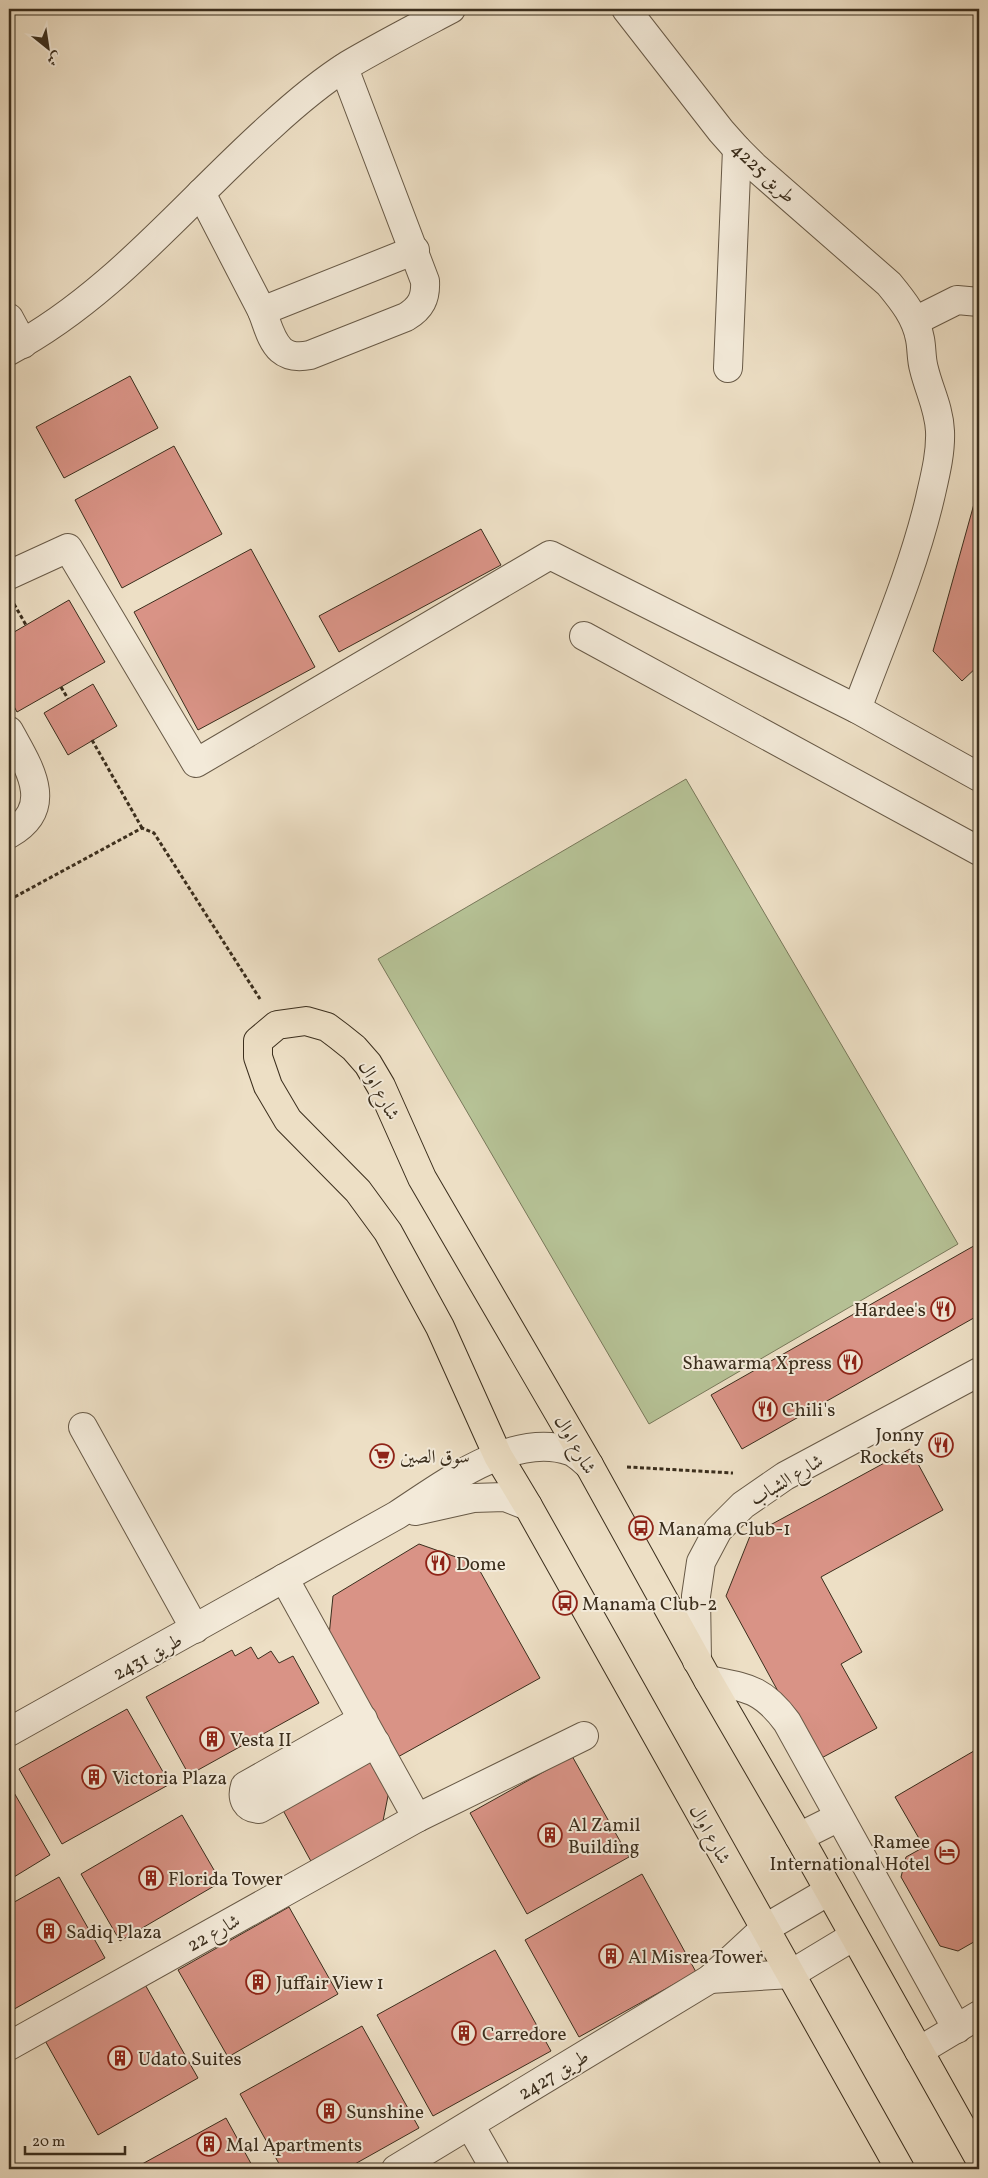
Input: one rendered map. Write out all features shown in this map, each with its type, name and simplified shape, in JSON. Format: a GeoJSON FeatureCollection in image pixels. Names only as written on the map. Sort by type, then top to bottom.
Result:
{"type":"FeatureCollection","features":[{"type":"Feature","properties":{"kind":"main road","name":"شارع اوال"},"geometry":{"type":"LineString","coordinates":[[900,2169],[528,1506],[498,1456],[440,1326],[388,1232],[358,1191],[288,1120],[268,1086],[258,1057],[258,1041],[277,1025],[306,1020],[327,1027],[354,1048],[368,1064],[381,1086],[422,1178],[589,1465],[979,2158]]}},
{"type":"Feature","properties":{"kind":"street"},"geometry":{"type":"LineString","coordinates":[[9,318],[16,347],[71,313],[107,283],[272,125],[313,90],[344,68],[451,9]]}},
{"type":"Feature","properties":{"kind":"street","name":"طريق 4225"},"geometry":{"type":"LineString","coordinates":[[626,9],[721,131],[754,166],[889,284],[905,304],[915,321],[927,382],[939,415],[939,450],[934,482],[918,543],[857,709]]}},
{"type":"Feature","properties":{"kind":"street"},"geometry":{"type":"LineString","coordinates":[[201,193],[276,343],[282,350],[291,355],[300,357],[406,317],[416,311],[422,303],[426,292],[425,281],[415,250],[344,68]]}},
{"type":"Feature","properties":{"kind":"street"},"geometry":{"type":"LineString","coordinates":[[728,368],[737,148]]}},
{"type":"Feature","properties":{"kind":"street"},"geometry":{"type":"LineString","coordinates":[[262,312],[415,250]]}},
{"type":"Feature","properties":{"kind":"street"},"geometry":{"type":"LineString","coordinates":[[915,321],[957,300],[979,302]]}},
{"type":"Feature","properties":{"kind":"street"},"geometry":{"type":"LineString","coordinates":[[9,575],[68,548],[196,763],[550,555],[857,709],[979,776]]}},
{"type":"Feature","properties":{"kind":"street"},"geometry":{"type":"LineString","coordinates":[[584,636],[979,851]]}},
{"type":"Feature","properties":{"kind":"street"},"geometry":{"type":"LineString","coordinates":[[9,731],[35,782],[36,796],[33,810],[25,822],[9,834]]}},
{"type":"Feature","properties":{"kind":"street","name":"شارع الشباب"},"geometry":{"type":"LineString","coordinates":[[703,1670],[696,1596],[701,1562],[718,1530],[742,1505],[786,1476],[979,1372]]}},
{"type":"Feature","properties":{"kind":"street"},"geometry":{"type":"LineString","coordinates":[[83,1426],[195,1629]]}},
{"type":"Feature","properties":{"kind":"street","name":"طريق 2431"},"geometry":{"type":"LineString","coordinates":[[9,1732],[397,1515],[451,1480],[498,1456],[530,1447],[552,1447],[572,1452],[589,1465]]}},
{"type":"Feature","properties":{"kind":"street","name":"طريق 2431"},"geometry":{"type":"LineString","coordinates":[[397,1515],[473,1498],[505,1497],[528,1506]]}},
{"type":"Feature","properties":{"kind":"street"},"geometry":{"type":"LineString","coordinates":[[284,1578],[417,1818]]}},
{"type":"Feature","properties":{"kind":"street"},"geometry":{"type":"LineString","coordinates":[[703,1670],[763,1695],[776,1707],[787,1722],[839,1817],[968,2022],[919,2051]]}},
{"type":"Feature","properties":{"kind":"street"},"geometry":{"type":"LineString","coordinates":[[363,1719],[245,1786],[243,1797],[245,1802],[249,1807],[260,1809],[376,1743]]}},
{"type":"Feature","properties":{"kind":"street","name":"شارع 22"},"geometry":{"type":"LineString","coordinates":[[9,2046],[417,1818],[584,1736]]}},
{"type":"Feature","properties":{"kind":"street"},"geometry":{"type":"LineString","coordinates":[[799,1837],[839,1817]]}},
{"type":"Feature","properties":{"kind":"street","name":"طريق 2427"},"geometry":{"type":"LineString","coordinates":[[396,2169],[710,1979],[764,1929],[829,1891]]}},
{"type":"Feature","properties":{"kind":"street","name":"طريق 2427"},"geometry":{"type":"LineString","coordinates":[[710,1979],[791,1974],[854,1936]]}},
{"type":"Feature","properties":{"kind":"street"},"geometry":{"type":"LineString","coordinates":[[470,2124],[495,2169]]}},
{"type":"Feature","properties":{"kind":"path"},"geometry":{"type":"LineString","coordinates":[[13,602],[26,625]]}},
{"type":"Feature","properties":{"kind":"path"},"geometry":{"type":"LineString","coordinates":[[61,687],[68,699]]}},
{"type":"Feature","properties":{"kind":"path"},"geometry":{"type":"LineString","coordinates":[[92,740],[142,828],[154,833],[277,1025]]}},
{"type":"Feature","properties":{"kind":"path"},"geometry":{"type":"LineString","coordinates":[[9,900],[142,828]]}},
{"type":"Feature","properties":{"kind":"path"},"geometry":{"type":"LineString","coordinates":[[589,1465],[739,1473]]}},
{"type":"Feature","properties":{"kind":"green space"},"geometry":{"type":"Polygon","coordinates":[[[686,779],[958,1244],[649,1424],[378,959],[686,779]]]}},
{"type":"Feature","properties":{"kind":"building"},"geometry":{"type":"Polygon","coordinates":[[[130,376],[158,428],[64,478],[36,427],[130,376]]]}},
{"type":"Feature","properties":{"kind":"building"},"geometry":{"type":"Polygon","coordinates":[[[174,446],[222,534],[122,588],[75,500],[174,446]]]}},
{"type":"Feature","properties":{"kind":"building"},"geometry":{"type":"Polygon","coordinates":[[[979,486],[979,665],[962,681],[933,651],[979,486]]]}},
{"type":"Feature","properties":{"kind":"building"},"geometry":{"type":"Polygon","coordinates":[[[481,529],[501,565],[339,652],[319,616],[481,529]]]}},
{"type":"Feature","properties":{"kind":"building"},"geometry":{"type":"Polygon","coordinates":[[[251,549],[315,667],[198,730],[134,612],[251,549]]]}},
{"type":"Feature","properties":{"kind":"building"},"geometry":{"type":"Polygon","coordinates":[[[69,600],[105,662],[17,712],[9,697],[9,635],[69,600]]]}},
{"type":"Feature","properties":{"kind":"building"},"geometry":{"type":"Polygon","coordinates":[[[93,684],[117,726],[68,755],[44,713],[93,684]]]}},
{"type":"Feature","properties":{"kind":"building"},"geometry":{"type":"Polygon","coordinates":[[[979,1243],[979,1315],[742,1449],[711,1395],[979,1243]]]}},
{"type":"Feature","properties":{"kind":"building"},"geometry":{"type":"Polygon","coordinates":[[[910,1449],[943,1510],[821,1577],[862,1652],[841,1664],[877,1728],[816,1761],[726,1596],[750,1536],[910,1449]]]}},
{"type":"Feature","properties":{"kind":"building"},"geometry":{"type":"Polygon","coordinates":[[[419,1544],[476,1564],[540,1678],[396,1758],[329,1636],[333,1596],[419,1544]]]}},
{"type":"Feature","properties":{"kind":"building","name":"Vesta II"},"geometry":{"type":"Polygon","coordinates":[[[251,1647],[258,1659],[271,1651],[279,1663],[293,1656],[319,1703],[189,1775],[146,1697],[232,1650],[235,1656],[251,1647]]]}},
{"type":"Feature","properties":{"kind":"building","name":"Victoria Plaza"},"geometry":{"type":"Polygon","coordinates":[[[127,1709],[170,1784],[62,1844],[19,1769],[127,1709]]]}},
{"type":"Feature","properties":{"kind":"building","name":"Ramee International Hotel"},"geometry":{"type":"Polygon","coordinates":[[[979,1748],[979,1939],[958,1951],[940,1946],[901,1877],[906,1857],[924,1847],[895,1797],[979,1748]]]}},
{"type":"Feature","properties":{"kind":"building"},"geometry":{"type":"Polygon","coordinates":[[[367,1753],[389,1791],[382,1826],[313,1865],[279,1803],[367,1753]]]}},
{"type":"Feature","properties":{"kind":"building","name":"Al Zamil Building"},"geometry":{"type":"Polygon","coordinates":[[[572,1756],[629,1857],[527,1914],[470,1813],[572,1756]]]}},
{"type":"Feature","properties":{"kind":"building"},"geometry":{"type":"Polygon","coordinates":[[[9,1784],[50,1855],[9,1880],[9,1784]]]}},
{"type":"Feature","properties":{"kind":"building","name":"Florida Tower"},"geometry":{"type":"Polygon","coordinates":[[[182,1815],[221,1882],[120,1941],[81,1874],[182,1815]]]}},
{"type":"Feature","properties":{"kind":"building","name":"Al Misrea Tower"},"geometry":{"type":"Polygon","coordinates":[[[642,1874],[696,1972],[579,2037],[525,1940],[642,1874]]]}},
{"type":"Feature","properties":{"kind":"building","name":"Sadiq Plaza"},"geometry":{"type":"Polygon","coordinates":[[[59,1877],[105,1958],[9,2012],[9,1905],[59,1877]]]}},
{"type":"Feature","properties":{"kind":"building","name":"Juffair View 1"},"geometry":{"type":"Polygon","coordinates":[[[289,1907],[338,1994],[228,2057],[178,1970],[289,1907]]]}},
{"type":"Feature","properties":{"kind":"building","name":"Carredore"},"geometry":{"type":"Polygon","coordinates":[[[495,1950],[551,2051],[433,2116],[377,2015],[495,1950]]]}},
{"type":"Feature","properties":{"kind":"building","name":"Udato Suites"},"geometry":{"type":"Polygon","coordinates":[[[143,1981],[198,2078],[98,2135],[43,2037],[143,1981]]]}},
{"type":"Feature","properties":{"kind":"building","name":"Sunshine"},"geometry":{"type":"Polygon","coordinates":[[[362,2026],[419,2128],[346,2169],[282,2169],[240,2094],[362,2026]]]}},
{"type":"Feature","properties":{"kind":"building","name":"Mal Apartments"},"geometry":{"type":"Polygon","coordinates":[[[226,2118],[254,2169],[133,2169],[226,2118]]]}},
{"type":"Feature","properties":{"kind":"place","name":"Hardee's"},"geometry":{"type":"Point","coordinates":[943,1309]}},
{"type":"Feature","properties":{"kind":"place","name":"Shawarma Xpress"},"geometry":{"type":"Point","coordinates":[850,1362]}},
{"type":"Feature","properties":{"kind":"place","name":"Chili's"},"geometry":{"type":"Point","coordinates":[765,1409]}},
{"type":"Feature","properties":{"kind":"place","name":"Jonny Rockets"},"geometry":{"type":"Point","coordinates":[941,1445]}},
{"type":"Feature","properties":{"kind":"place","name":"سوق الصين"},"geometry":{"type":"Point","coordinates":[382,1456]}},
{"type":"Feature","properties":{"kind":"place","name":"Manama Club-1"},"geometry":{"type":"Point","coordinates":[641,1528]}},
{"type":"Feature","properties":{"kind":"place","name":"Dome"},"geometry":{"type":"Point","coordinates":[438,1563]}},
{"type":"Feature","properties":{"kind":"place","name":"Manama Club-2"},"geometry":{"type":"Point","coordinates":[565,1603]}},
{"type":"Feature","properties":{"kind":"place","name":"Vesta II"},"geometry":{"type":"Point","coordinates":[212,1739]}},
{"type":"Feature","properties":{"kind":"place","name":"Victoria Plaza"},"geometry":{"type":"Point","coordinates":[94,1777]}},
{"type":"Feature","properties":{"kind":"place","name":"Al Zamil Building"},"geometry":{"type":"Point","coordinates":[550,1835]}},
{"type":"Feature","properties":{"kind":"place","name":"Ramee International Hotel"},"geometry":{"type":"Point","coordinates":[947,1852]}},
{"type":"Feature","properties":{"kind":"place","name":"Florida Tower"},"geometry":{"type":"Point","coordinates":[151,1878]}},
{"type":"Feature","properties":{"kind":"place","name":"Sadiq Plaza"},"geometry":{"type":"Point","coordinates":[49,1931]}},
{"type":"Feature","properties":{"kind":"place","name":"Al Misrea Tower"},"geometry":{"type":"Point","coordinates":[611,1956]}},
{"type":"Feature","properties":{"kind":"place","name":"Juffair View 1"},"geometry":{"type":"Point","coordinates":[258,1982]}},
{"type":"Feature","properties":{"kind":"place","name":"Carredore"},"geometry":{"type":"Point","coordinates":[464,2033]}},
{"type":"Feature","properties":{"kind":"place","name":"Udato Suites"},"geometry":{"type":"Point","coordinates":[120,2058]}},
{"type":"Feature","properties":{"kind":"place","name":"Sunshine"},"geometry":{"type":"Point","coordinates":[329,2111]}},
{"type":"Feature","properties":{"kind":"place","name":"Mal Apartments"},"geometry":{"type":"Point","coordinates":[209,2144]}}]}
